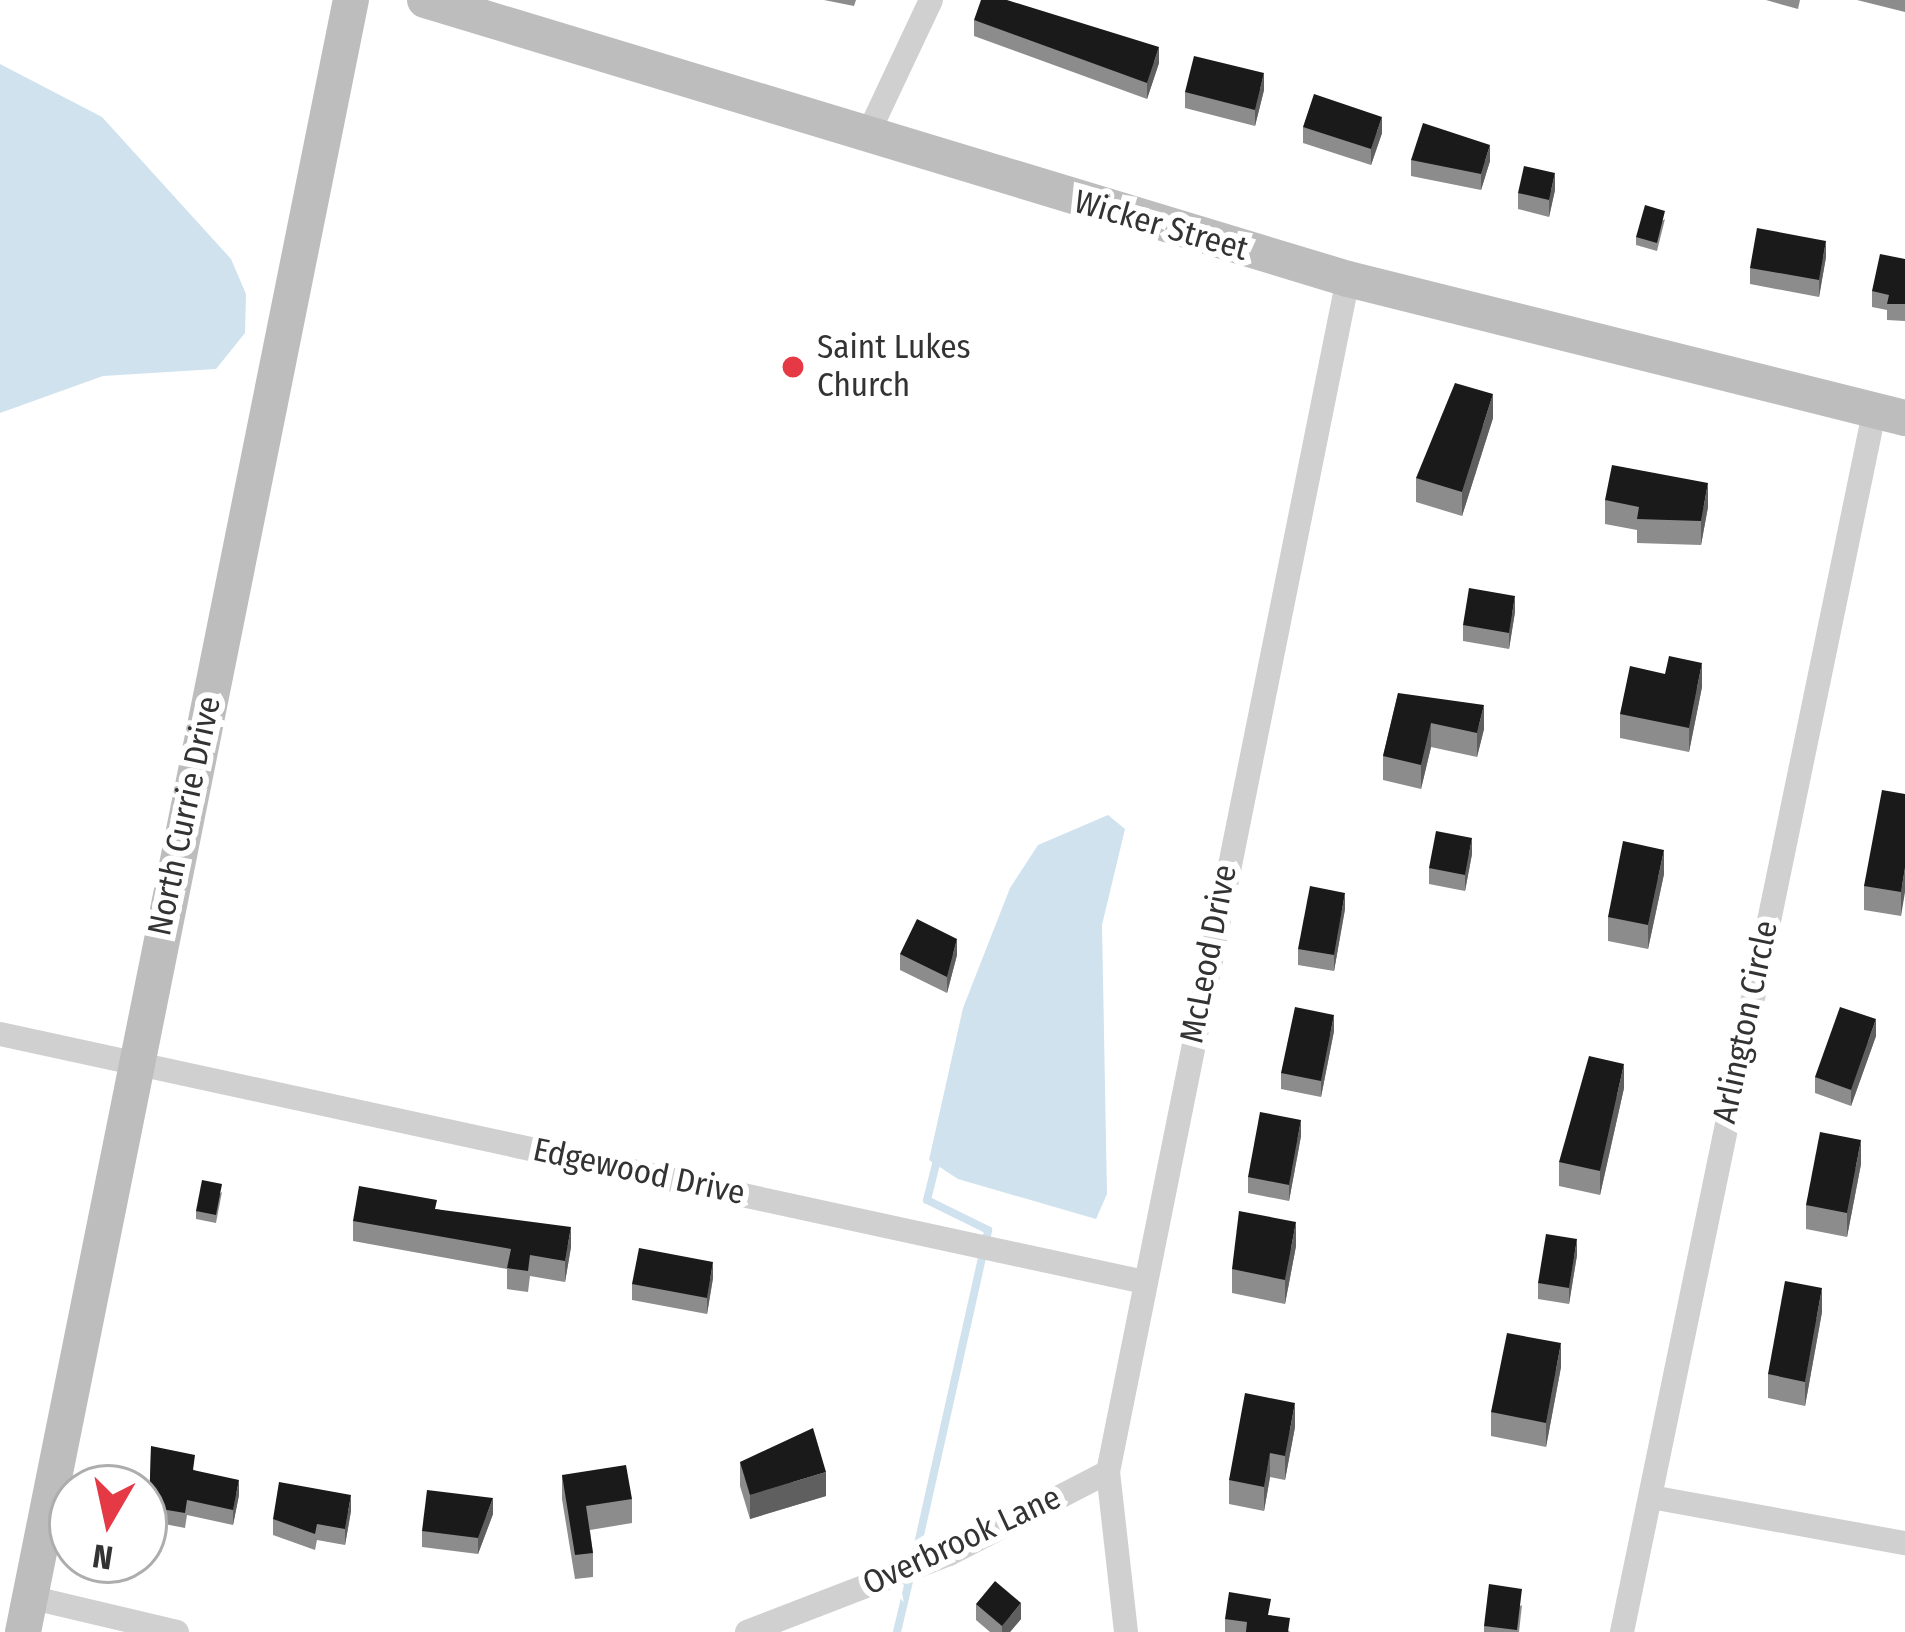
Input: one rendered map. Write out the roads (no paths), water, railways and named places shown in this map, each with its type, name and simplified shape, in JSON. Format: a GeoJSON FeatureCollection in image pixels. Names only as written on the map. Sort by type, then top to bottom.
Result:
{"type":"FeatureCollection","features":[{"type":"Feature","properties":{"kind":"street","name":"North Currie Drive"},"geometry":{"type":"LineString","coordinates":[[26,1614],[351,0]]}},
{"type":"Feature","properties":{"kind":"street","name":"Wicker Street"},"geometry":{"type":"LineString","coordinates":[[425,0],[1348,279],[1889,416]]}},
{"type":"Feature","properties":{"kind":"street"},"geometry":{"type":"LineString","coordinates":[[867,136],[931,0]]}},
{"type":"Feature","properties":{"kind":"street","name":"McLeod Drive"},"geometry":{"type":"LineString","coordinates":[[1126,1632],[1108,1472],[1348,279]]}},
{"type":"Feature","properties":{"kind":"street","name":"Arlington Circle"},"geometry":{"type":"LineString","coordinates":[[1622,1632],[1889,416]]}},
{"type":"Feature","properties":{"kind":"street","name":"Edgewood Drive"},"geometry":{"type":"LineString","coordinates":[[0,1034],[1144,1282]]}},
{"type":"Feature","properties":{"kind":"street","name":"Overbrook Lane"},"geometry":{"type":"LineString","coordinates":[[747,1632],[950,1554],[1108,1472]]}},
{"type":"Feature","properties":{"kind":"street"},"geometry":{"type":"LineString","coordinates":[[1652,1497],[1905,1543]]}},
{"type":"Feature","properties":{"kind":"street"},"geometry":{"type":"LineString","coordinates":[[26,1614],[177,1632]]}},
{"type":"Feature","properties":{"kind":"water"},"geometry":{"type":"Polygon","coordinates":[[[0,64],[102,117],[231,259],[246,294],[245,333],[216,369],[103,376],[0,413],[0,64]]]}},
{"type":"Feature","properties":{"kind":"water"},"geometry":{"type":"Polygon","coordinates":[[[1108,815],[1125,829],[1102,925],[1107,1194],[1096,1219],[958,1179],[929,1160],[963,1008],[1010,888],[1038,845],[1108,815]]]}},
{"type":"Feature","properties":{"kind":"waterway"},"geometry":{"type":"LineString","coordinates":[[914,1562],[988,1230],[927,1200],[936,1163]]}},
{"type":"Feature","properties":{"kind":"waterway"},"geometry":{"type":"LineString","coordinates":[[897,1632],[910,1577]]}},
{"type":"Feature","properties":{"kind":"place","name":"Saint Lukes Church"},"geometry":{"type":"Point","coordinates":[793,367]}}]}
